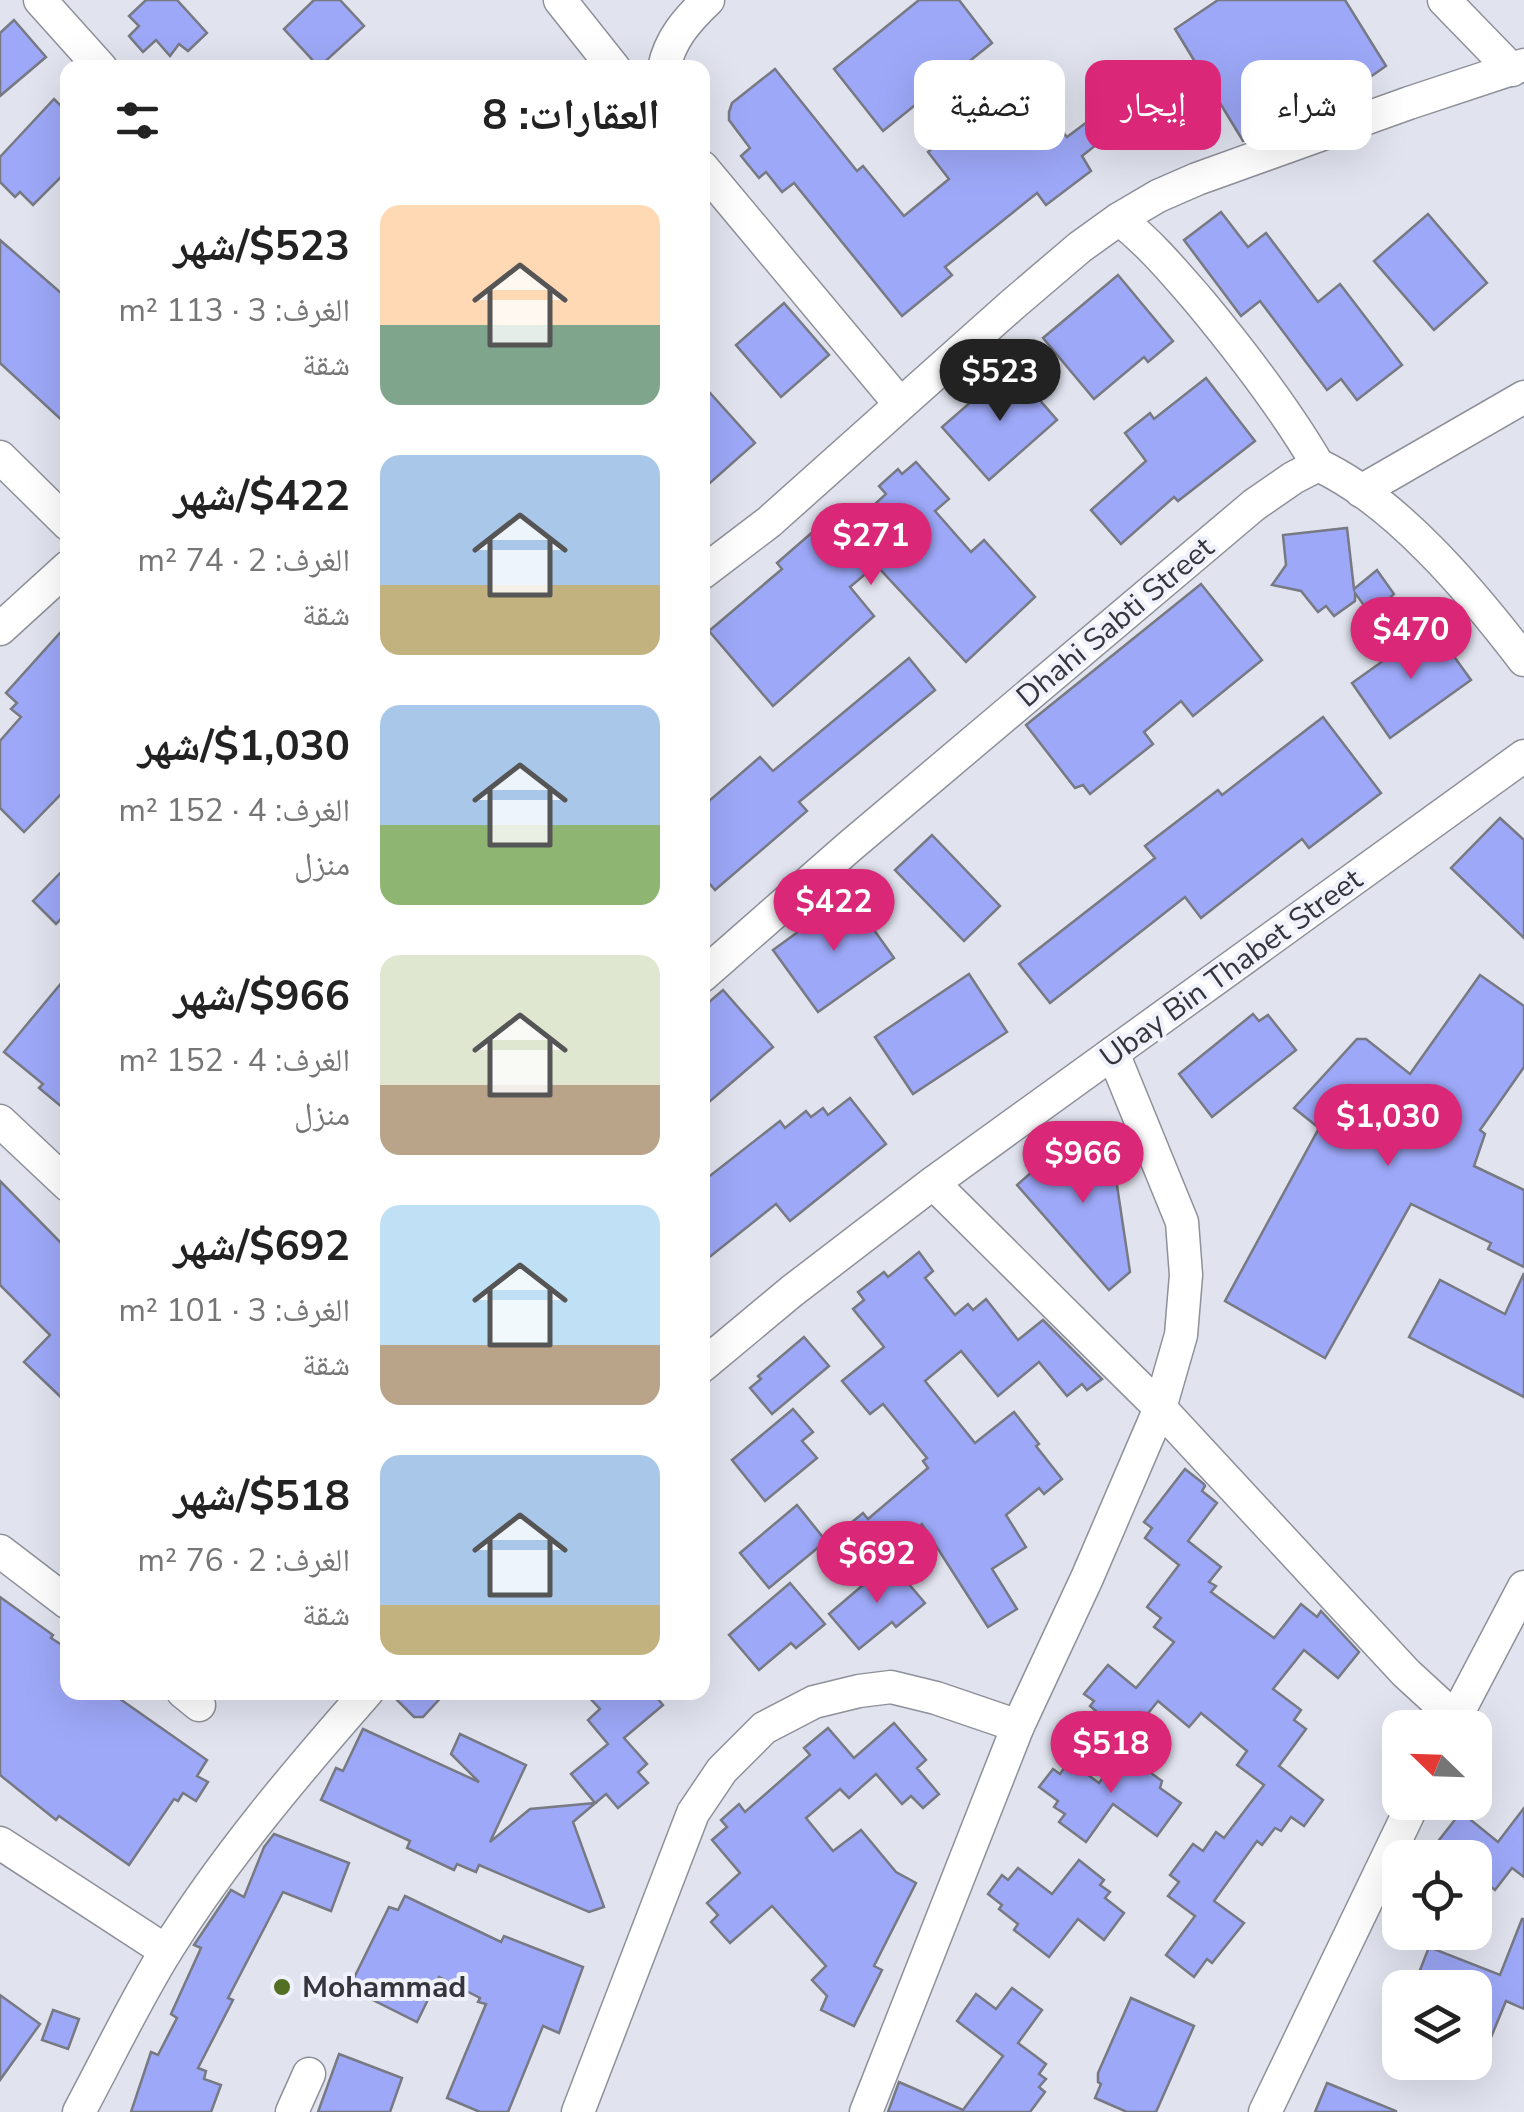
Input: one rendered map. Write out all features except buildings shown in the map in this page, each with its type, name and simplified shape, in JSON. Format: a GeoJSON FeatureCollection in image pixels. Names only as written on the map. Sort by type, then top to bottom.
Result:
{"type":"FeatureCollection","features":[{"type":"Feature","properties":{"kind":"street"},"geometry":{"type":"LineString","coordinates":[[40,0],[93,60]]}},
{"type":"Feature","properties":{"kind":"street"},"geometry":{"type":"LineString","coordinates":[[560,0],[608,60]]}},
{"type":"Feature","properties":{"kind":"street"},"geometry":{"type":"LineString","coordinates":[[666,60],[675,37],[708,0]]}},
{"type":"Feature","properties":{"kind":"street"},"geometry":{"type":"LineString","coordinates":[[710,568],[769,522],[1080,247],[1119,219],[1198,179],[1518,67],[1444,0]]}},
{"type":"Feature","properties":{"kind":"street"},"geometry":{"type":"LineString","coordinates":[[710,177],[900,404]]}},
{"type":"Feature","properties":{"kind":"street"},"geometry":{"type":"LineString","coordinates":[[1119,219],[1161,256],[1226,333],[1267,386],[1318,465],[1340,475],[1418,537],[1524,660]]}},
{"type":"Feature","properties":{"kind":"street"},"geometry":{"type":"LineString","coordinates":[[1361,491],[1524,397]]}},
{"type":"Feature","properties":{"kind":"street"},"geometry":{"type":"LineString","coordinates":[[0,458],[60,516]]}},
{"type":"Feature","properties":{"kind":"street","name":"Dhahi Sabti Street"},"geometry":{"type":"LineString","coordinates":[[710,969],[1254,505],[1318,465]]}},
{"type":"Feature","properties":{"kind":"street"},"geometry":{"type":"LineString","coordinates":[[0,630],[60,574]]}},
{"type":"Feature","properties":{"kind":"street","name":"Ubay Bin Thabet Street"},"geometry":{"type":"LineString","coordinates":[[710,1359],[792,1291],[933,1184],[1524,756]]}},
{"type":"Feature","properties":{"kind":"street"},"geometry":{"type":"LineString","coordinates":[[866,2112],[1018,1726],[1160,1408],[1181,1335],[1186,1275],[1182,1222],[1114,1053]]}},
{"type":"Feature","properties":{"kind":"street"},"geometry":{"type":"LineString","coordinates":[[0,1122],[60,1178]]}},
{"type":"Feature","properties":{"kind":"street"},"geometry":{"type":"LineString","coordinates":[[933,1184],[1160,1408],[1441,1710]]}},
{"type":"Feature","properties":{"kind":"street"},"geometry":{"type":"LineString","coordinates":[[0,1551],[60,1597]]}},
{"type":"Feature","properties":{"kind":"street"},"geometry":{"type":"LineString","coordinates":[[1460,1710],[1524,1587]]}},
{"type":"Feature","properties":{"kind":"street"},"geometry":{"type":"LineString","coordinates":[[578,2112],[693,1814],[722,1770],[764,1728],[814,1702],[891,1687],[1018,1726]]}},
{"type":"Feature","properties":{"kind":"street"},"geometry":{"type":"LineString","coordinates":[[79,2112],[133,2009],[210,1885],[293,1776],[360,1700]]}},
{"type":"Feature","properties":{"kind":"street"},"geometry":{"type":"LineString","coordinates":[[1265,2112],[1405,1820]]}},
{"type":"Feature","properties":{"kind":"street"},"geometry":{"type":"LineString","coordinates":[[0,1843],[166,1952]]}},
{"type":"Feature","properties":{"kind":"street"},"geometry":{"type":"LineString","coordinates":[[292,2112],[309,2074]]}},
{"type":"Feature","properties":{"kind":"place","name":"Mohammad"},"geometry":{"type":"Point","coordinates":[282,1987]}}]}
